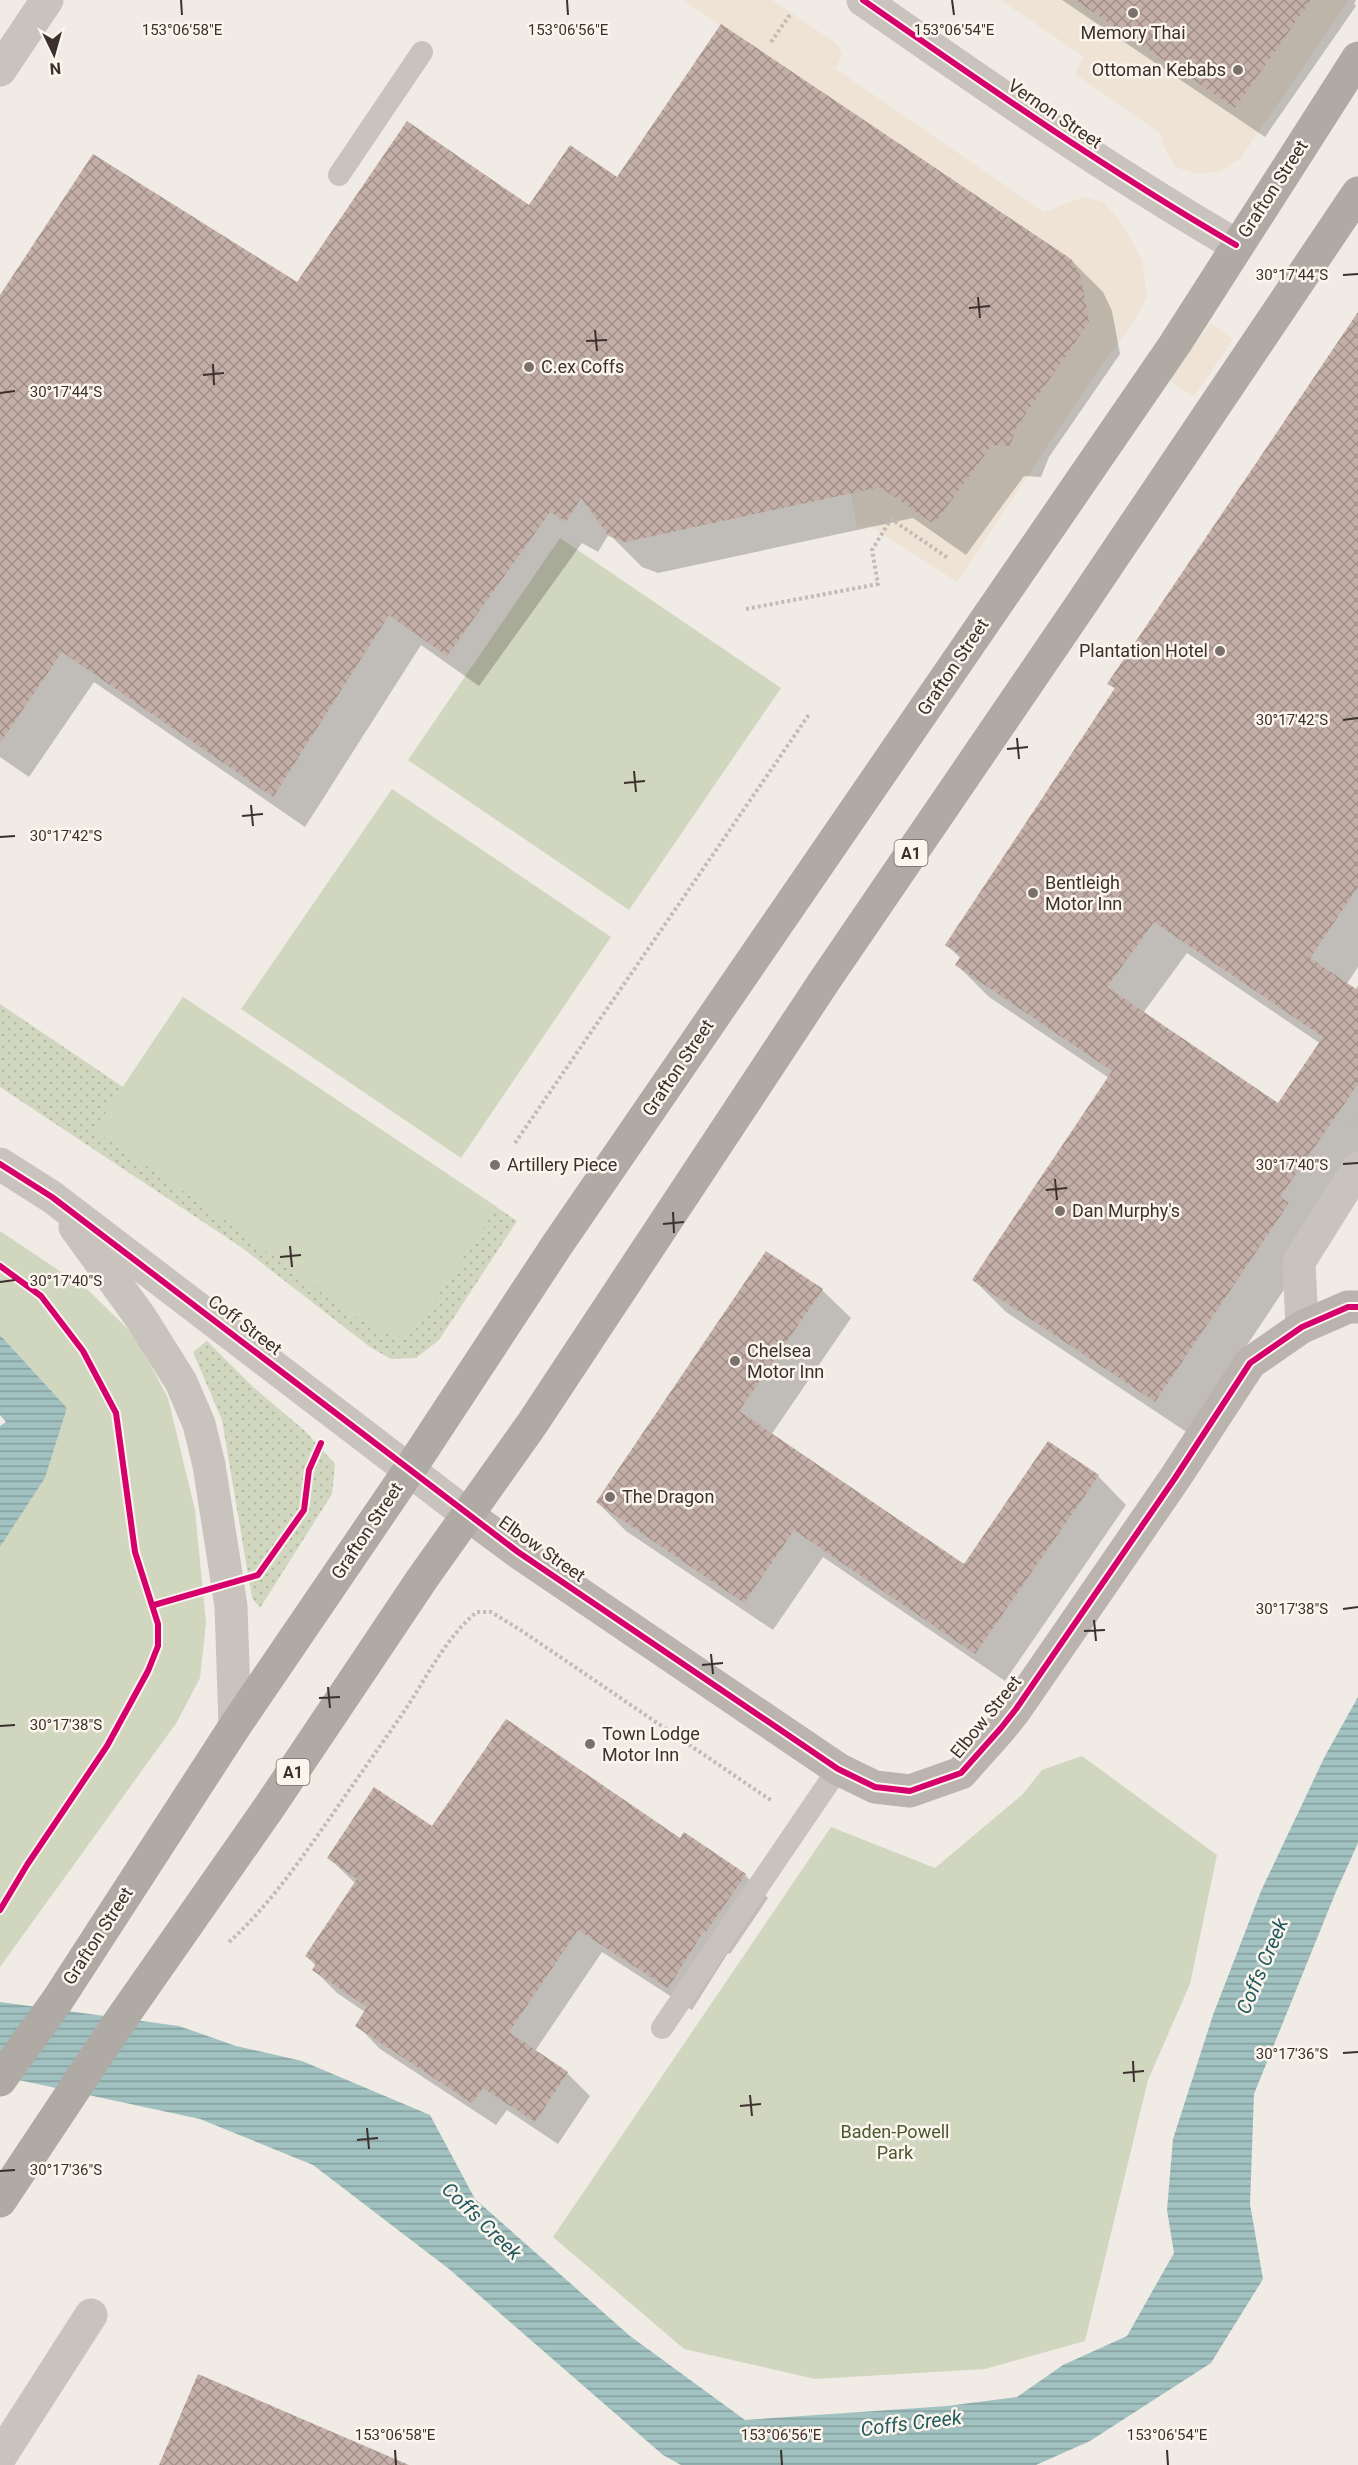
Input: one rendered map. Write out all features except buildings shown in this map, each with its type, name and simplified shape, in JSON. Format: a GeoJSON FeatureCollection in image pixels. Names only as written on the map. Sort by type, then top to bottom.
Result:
{"type":"FeatureCollection","features":[{"type":"Feature","properties":{"kind":"highway","name":"Grafton Street"},"geometry":{"type":"LineString","coordinates":[[0,2080],[57,2001],[235,1726],[410,1469],[557,1245],[1175,344],[1236,245],[1358,58]]}},
{"type":"Feature","properties":{"kind":"highway","name":"A1"},"geometry":{"type":"LineString","coordinates":[[0,2201],[115,2028],[270,1806],[422,1579],[532,1424],[825,980],[1358,193]]}},
{"type":"Feature","properties":{"kind":"street"},"geometry":{"type":"LineString","coordinates":[[0,70],[47,0]]}},
{"type":"Feature","properties":{"kind":"street","name":"Vernon Street"},"geometry":{"type":"LineString","coordinates":[[863,0],[1045,127],[1164,203],[1236,245]]}},
{"type":"Feature","properties":{"kind":"street","name":"Coff Street"},"geometry":{"type":"LineString","coordinates":[[0,1164],[52,1197],[468,1515]]}},
{"type":"Feature","properties":{"kind":"street"},"geometry":{"type":"LineString","coordinates":[[1302,1327],[1299,1262],[1358,1168]]}},
{"type":"Feature","properties":{"kind":"street","name":"Coff Street"},"geometry":{"type":"LineString","coordinates":[[52,1197],[141,1318],[181,1382],[198,1424],[209,1466],[231,1606],[235,1726]]}},
{"type":"Feature","properties":{"kind":"street","name":"Elbow Street"},"geometry":{"type":"LineString","coordinates":[[468,1515],[518,1552],[838,1769],[875,1787],[910,1791],[961,1773],[1001,1728],[1175,1478],[1250,1363],[1302,1327],[1348,1307],[1358,1307]]}},
{"type":"Feature","properties":{"kind":"street"},"geometry":{"type":"LineString","coordinates":[[0,2457],[91,2315]]}},
{"type":"Feature","properties":{"kind":"lane"},"geometry":{"type":"LineString","coordinates":[[339,176],[422,52]]}},
{"type":"Feature","properties":{"kind":"lane"},"geometry":{"type":"LineString","coordinates":[[662,2028],[838,1769]]}},
{"type":"Feature","properties":{"kind":"path"},"geometry":{"type":"LineString","coordinates":[[771,42],[791,13]]}},
{"type":"Feature","properties":{"kind":"path"},"geometry":{"type":"LineString","coordinates":[[746,609],[878,584],[872,550],[891,519],[948,558]]}},
{"type":"Feature","properties":{"kind":"path"},"geometry":{"type":"LineString","coordinates":[[515,1143],[810,713]]}},
{"type":"Feature","properties":{"kind":"path"},"geometry":{"type":"LineString","coordinates":[[226,1945],[249,1924],[306,1851],[440,1655],[463,1623],[477,1612],[491,1612],[522,1631],[802,1822]]}},
{"type":"Feature","properties":{"kind":"green space"},"geometry":{"type":"Polygon","coordinates":[[[560,538],[781,688],[629,910],[408,760],[560,538]]]}},
{"type":"Feature","properties":{"kind":"green space"},"geometry":{"type":"Polygon","coordinates":[[[392,789],[611,937],[461,1158],[241,1009],[392,789]]]}},
{"type":"Feature","properties":{"kind":"green space"},"geometry":{"type":"Polygon","coordinates":[[[183,997],[517,1221],[439,1340],[416,1358],[391,1359],[370,1347],[241,1247],[0,1087],[0,1004],[123,1087],[183,997]]]}},
{"type":"Feature","properties":{"kind":"green space"},"geometry":{"type":"Polygon","coordinates":[[[183,997],[497,1207],[417,1328],[403,1336],[389,1335],[347,1312],[231,1224],[94,1130],[183,997]]]}},
{"type":"Feature","properties":{"kind":"green space"},"geometry":{"type":"Polygon","coordinates":[[[0,1231],[88,1290],[135,1336],[168,1398],[195,1510],[206,1623],[200,1678],[177,1722],[0,1967],[0,1547],[45,1478],[67,1408],[0,1335],[0,1231]]]}},
{"type":"Feature","properties":{"kind":"green space"},"geometry":{"type":"Polygon","coordinates":[[[207,1341],[253,1387],[305,1431],[335,1464],[332,1494],[260,1608],[252,1598],[222,1420],[193,1352],[207,1341]]]}},
{"type":"Feature","properties":{"kind":"green space","name":"Baden-Powell Park"},"geometry":{"type":"Polygon","coordinates":[[[1082,1756],[1217,1855],[1190,1984],[1148,2080],[1085,2341],[985,2369],[815,2379],[684,2349],[553,2237],[831,1827],[935,1868],[1022,1795],[1042,1770],[1082,1756]]]}},
{"type":"Feature","properties":{"kind":"shaded area"},"geometry":{"type":"Polygon","coordinates":[[[683,0],[772,0],[837,44],[842,54],[836,69],[1044,212],[1084,197],[1104,202],[1124,227],[1142,260],[1147,296],[1136,319],[1100,367],[957,582],[871,526],[857,528],[851,493],[863,475],[934,524],[992,445],[1012,440],[1016,430],[1013,419],[1025,415],[1089,322],[1077,271],[1072,260],[1058,255],[1045,260],[1054,247],[683,0]]]}},
{"type":"Feature","properties":{"kind":"shaded area"},"geometry":{"type":"Polygon","coordinates":[[[1001,0],[1075,0],[1235,108],[1310,0],[1349,0],[1240,159],[1220,172],[1194,173],[1176,167],[1164,147],[1161,134],[1075,74],[1084,57],[1001,0]]]}},
{"type":"Feature","properties":{"kind":"shaded area"},"geometry":{"type":"Polygon","coordinates":[[[1210,323],[1233,339],[1194,397],[1170,381],[1210,323]]]}},
{"type":"Feature","properties":{"kind":"water"},"geometry":{"type":"Polygon","coordinates":[[[0,1335],[67,1408],[45,1478],[0,1547],[0,1426],[6,1422],[0,1415],[0,1335]]]}},
{"type":"Feature","properties":{"kind":"water","name":"Coffs Creek"},"geometry":{"type":"Polygon","coordinates":[[[1358,1697],[1358,1843],[1254,2094],[1250,2204],[1263,2279],[1211,2363],[1090,2441],[1036,2465],[681,2465],[663,2455],[449,2269],[313,2165],[200,2119],[0,2076],[0,2002],[179,2026],[236,2046],[302,2061],[430,2115],[475,2199],[630,2336],[745,2420],[947,2406],[1017,2397],[1063,2365],[1127,2336],[1174,2253],[1167,2210],[1173,2139],[1213,2015],[1261,1891],[1325,1756],[1358,1697]]]}},
{"type":"Feature","properties":{"kind":"cycle path"},"geometry":{"type":"LineString","coordinates":[[863,0],[1093,157],[1236,245]]}},
{"type":"Feature","properties":{"kind":"cycle path"},"geometry":{"type":"LineString","coordinates":[[0,1164],[52,1197],[518,1552],[838,1769],[875,1787],[910,1791],[961,1773],[1001,1728],[1175,1478],[1250,1363],[1302,1327],[1348,1307],[1358,1307]]}},
{"type":"Feature","properties":{"kind":"cycle path"},"geometry":{"type":"LineString","coordinates":[[0,1266],[41,1296],[83,1351],[116,1413],[135,1552],[158,1624],[158,1646],[148,1671],[107,1746],[27,1865],[0,1910]]}},
{"type":"Feature","properties":{"kind":"cycle path"},"geometry":{"type":"LineString","coordinates":[[154,1605],[258,1575],[304,1510],[309,1470],[321,1443]]}},
{"type":"Feature","properties":{"kind":"place","name":"Memory Thai"},"geometry":{"type":"Point","coordinates":[1133,13]}},
{"type":"Feature","properties":{"kind":"place","name":"Ottoman Kebabs"},"geometry":{"type":"Point","coordinates":[1238,70]}},
{"type":"Feature","properties":{"kind":"place","name":"C.ex Coffs"},"geometry":{"type":"Point","coordinates":[529,367]}},
{"type":"Feature","properties":{"kind":"place","name":"Plantation Hotel"},"geometry":{"type":"Point","coordinates":[1220,651]}},
{"type":"Feature","properties":{"kind":"place","name":"Bentleigh Motor Inn"},"geometry":{"type":"Point","coordinates":[1033,893]}},
{"type":"Feature","properties":{"kind":"place","name":"Artillery Piece"},"geometry":{"type":"Point","coordinates":[495,1165]}},
{"type":"Feature","properties":{"kind":"place","name":"Dan Murphy's"},"geometry":{"type":"Point","coordinates":[1060,1211]}},
{"type":"Feature","properties":{"kind":"place","name":"Chelsea Motor Inn"},"geometry":{"type":"Point","coordinates":[735,1361]}},
{"type":"Feature","properties":{"kind":"place","name":"The Dragon"},"geometry":{"type":"Point","coordinates":[610,1497]}},
{"type":"Feature","properties":{"kind":"place","name":"Town Lodge Motor Inn"},"geometry":{"type":"Point","coordinates":[590,1744]}}]}
